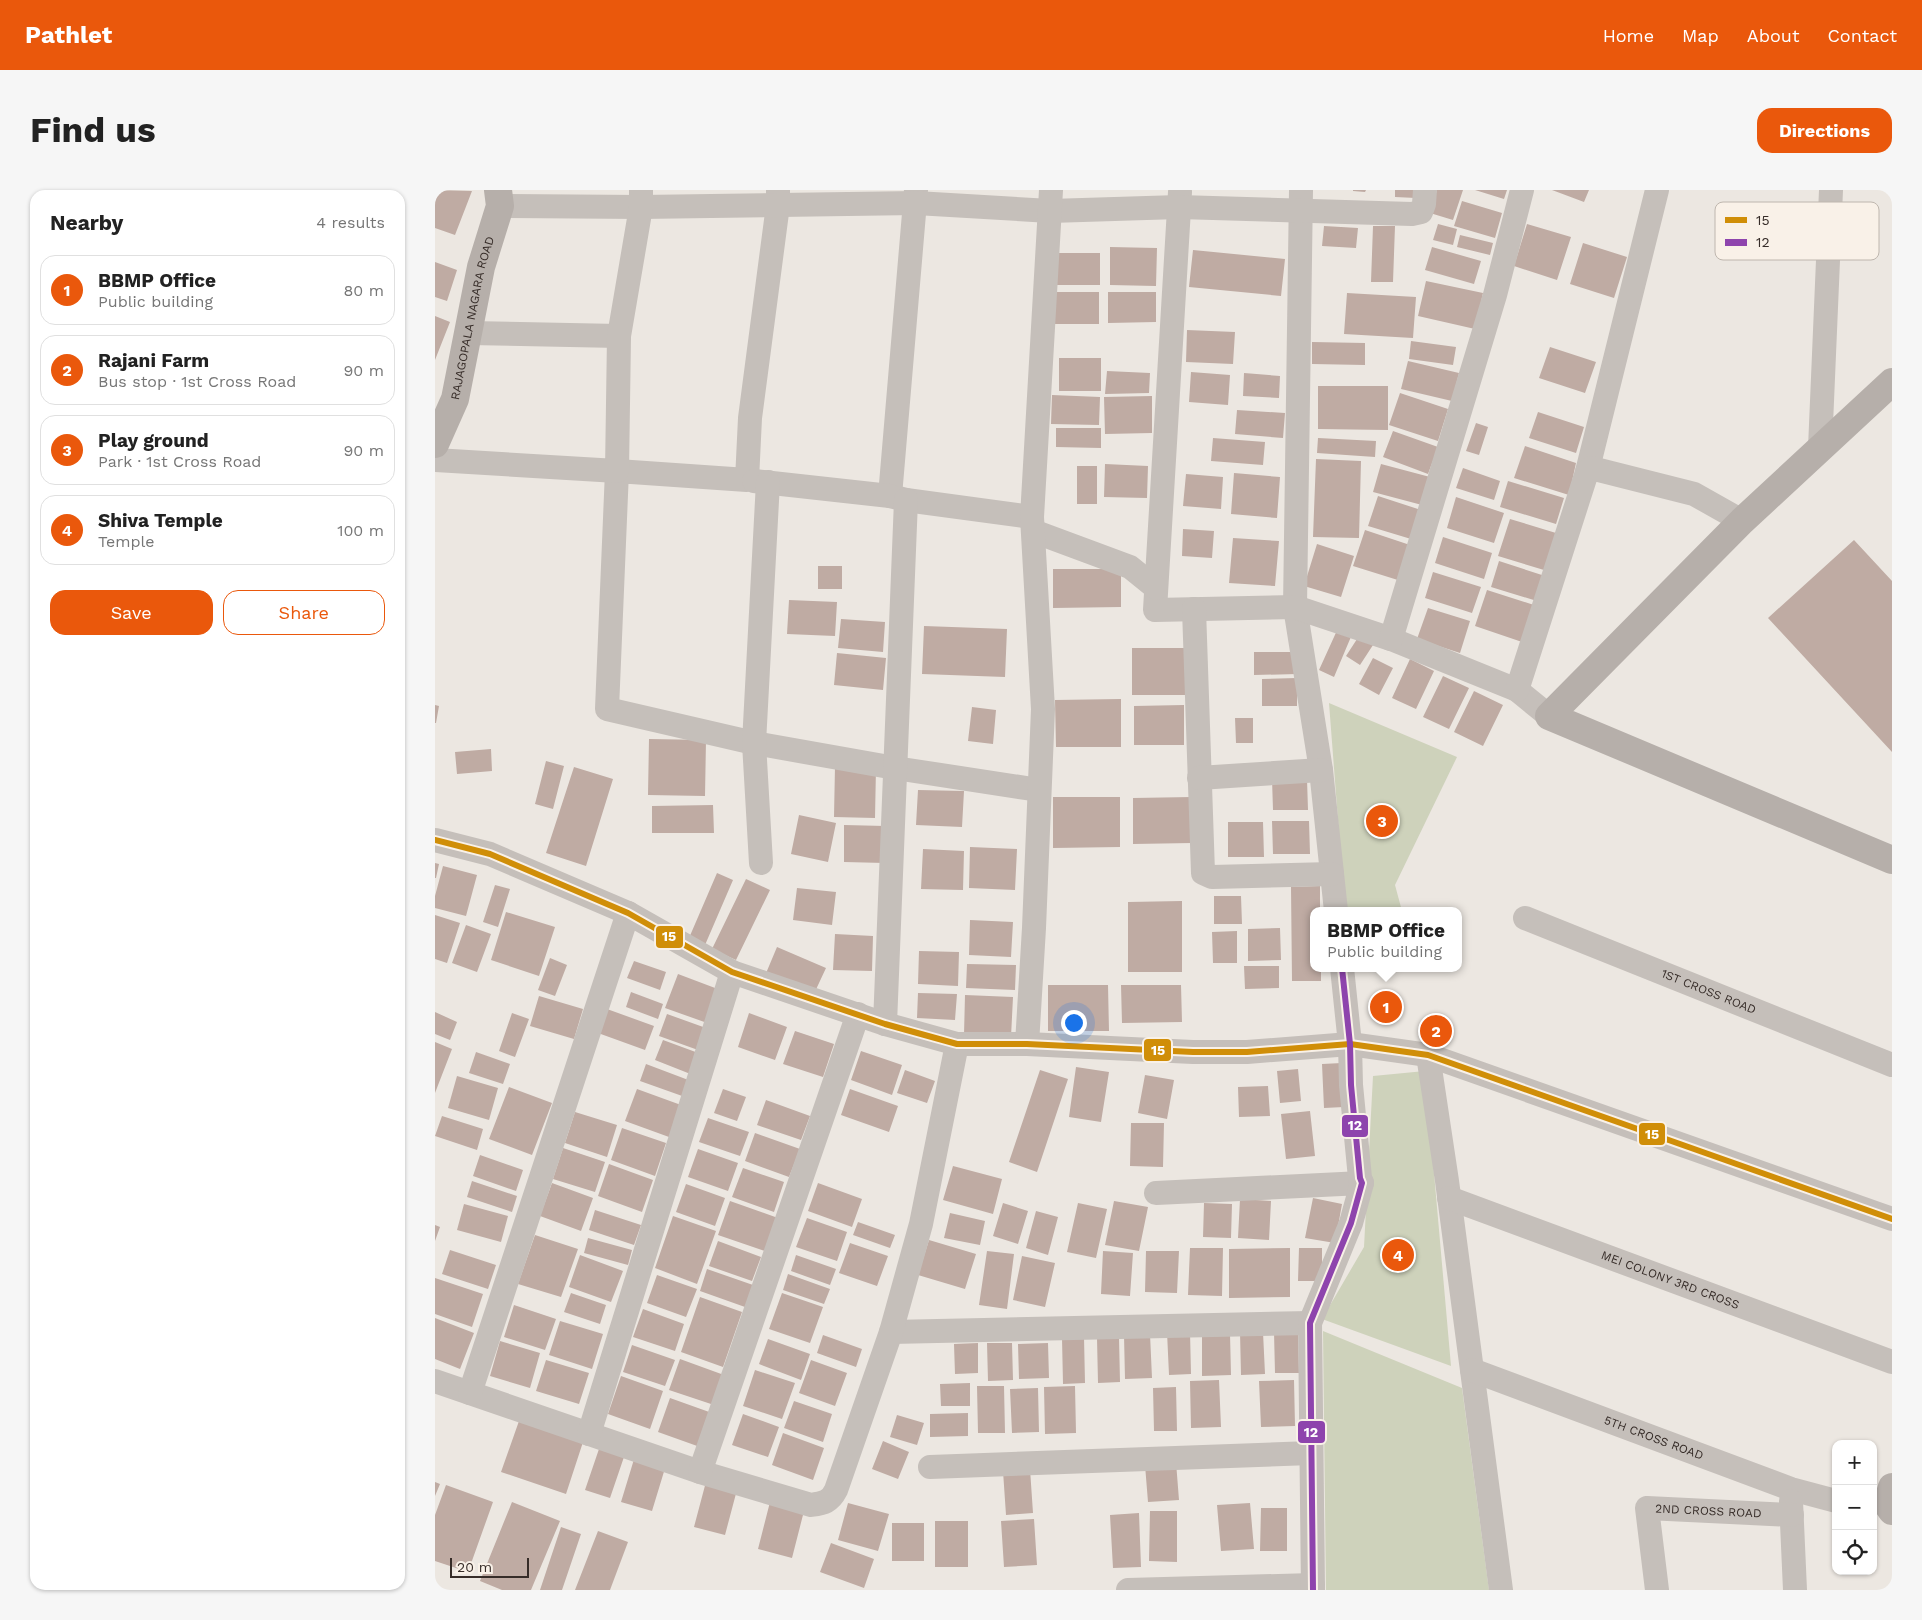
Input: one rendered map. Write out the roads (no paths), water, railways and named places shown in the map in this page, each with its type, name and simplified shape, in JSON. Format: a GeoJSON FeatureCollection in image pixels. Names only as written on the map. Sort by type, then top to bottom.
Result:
{"type":"FeatureCollection","features":[{"type":"Feature","properties":{"kind":"street"},"geometry":{"type":"LineString","coordinates":[[499,198],[916,197],[1050,200],[1180,198],[1301,200],[1412,214],[1421,212],[1424,204],[1425,190]]}},
{"type":"Feature","properties":{"kind":"street"},"geometry":{"type":"LineString","coordinates":[[1391,638],[1495,295],[1522,190]]}},
{"type":"Feature","properties":{"kind":"street"},"geometry":{"type":"LineString","coordinates":[[1517,690],[1587,472],[1657,190]]}},
{"type":"Feature","properties":{"kind":"street"},"geometry":{"type":"LineString","coordinates":[[885,1024],[895,768],[898,498],[916,197]]}},
{"type":"Feature","properties":{"kind":"street","name":"RAJAGOPALA NAGARA ROAD"},"geometry":{"type":"LineString","coordinates":[[435,444],[455,399],[481,267],[499,198]]}},
{"type":"Feature","properties":{"kind":"street"},"geometry":{"type":"LineString","coordinates":[[641,198],[619,336],[617,471],[607,709],[754,743],[895,768],[1039,790]]}},
{"type":"Feature","properties":{"kind":"street"},"geometry":{"type":"LineString","coordinates":[[761,862],[754,743],[757,481],[750,418],[778,198]]}},
{"type":"Feature","properties":{"kind":"street"},"geometry":{"type":"LineString","coordinates":[[1180,198],[1155,610],[1295,607],[1391,638],[1517,690],[1549,716],[1892,860]]}},
{"type":"Feature","properties":{"kind":"street"},"geometry":{"type":"LineString","coordinates":[[1027,1044],[1043,709],[1033,524],[1050,200]]}},
{"type":"Feature","properties":{"kind":"street"},"geometry":{"type":"LineString","coordinates":[[1301,200],[1295,607],[1321,770],[1336,907]]}},
{"type":"Feature","properties":{"kind":"street"},"geometry":{"type":"LineString","coordinates":[[1820,448],[1828,260]]}},
{"type":"Feature","properties":{"kind":"street"},"geometry":{"type":"LineString","coordinates":[[469,333],[619,336]]}},
{"type":"Feature","properties":{"kind":"street"},"geometry":{"type":"LineString","coordinates":[[1549,716],[1742,521],[1892,382]]}},
{"type":"Feature","properties":{"kind":"street"},"geometry":{"type":"LineString","coordinates":[[435,460],[757,481],[898,498],[1033,524],[1130,567],[1156,588]]}},
{"type":"Feature","properties":{"kind":"street"},"geometry":{"type":"LineString","coordinates":[[1587,472],[1591,468],[1694,494],[1742,521]]}},
{"type":"Feature","properties":{"kind":"street"},"geometry":{"type":"LineString","coordinates":[[1194,609],[1203,873],[1212,877],[1332,874]]}},
{"type":"Feature","properties":{"kind":"street"},"geometry":{"type":"LineString","coordinates":[[1199,778],[1321,770]]}},
{"type":"Feature","properties":{"kind":"street"},"geometry":{"type":"LineString","coordinates":[[435,840],[490,854],[628,913],[733,972],[885,1024],[957,1044],[1027,1044],[1193,1052],[1247,1052],[1351,1044],[1428,1055],[1892,1219]]}},
{"type":"Feature","properties":{"kind":"street"},"geometry":{"type":"LineString","coordinates":[[470,1393],[628,913]]}},
{"type":"Feature","properties":{"kind":"street","name":"1ST CROSS ROAD"},"geometry":{"type":"LineString","coordinates":[[1525,918],[1892,1065]]}},
{"type":"Feature","properties":{"kind":"street"},"geometry":{"type":"LineString","coordinates":[[589,1434],[733,972]]}},
{"type":"Feature","properties":{"kind":"street"},"geometry":{"type":"LineString","coordinates":[[1128,1590],[1313,1588],[1311,1323],[1351,1223],[1362,1183],[1351,1085],[1351,1044],[1342,972]]}},
{"type":"Feature","properties":{"kind":"street"},"geometry":{"type":"LineString","coordinates":[[700,1472],[858,1014]]}},
{"type":"Feature","properties":{"kind":"street"},"geometry":{"type":"LineString","coordinates":[[435,1381],[700,1472],[811,1504],[824,1503],[832,1499],[891,1332],[921,1224],[957,1044]]}},
{"type":"Feature","properties":{"kind":"street"},"geometry":{"type":"LineString","coordinates":[[1428,1055],[1501,1590]]}},
{"type":"Feature","properties":{"kind":"street"},"geometry":{"type":"LineString","coordinates":[[1156,1193],[1362,1183]]}},
{"type":"Feature","properties":{"kind":"street","name":"MEI COLONY 3RD CROSS"},"geometry":{"type":"LineString","coordinates":[[1449,1198],[1892,1362]]}},
{"type":"Feature","properties":{"kind":"street"},"geometry":{"type":"LineString","coordinates":[[891,1332],[1311,1323]]}},
{"type":"Feature","properties":{"kind":"street","name":"5TH CROSS ROAD"},"geometry":{"type":"LineString","coordinates":[[1472,1370],[1791,1489],[1832,1500]]}},
{"type":"Feature","properties":{"kind":"street"},"geometry":{"type":"LineString","coordinates":[[930,1467],[1311,1453]]}},
{"type":"Feature","properties":{"kind":"street"},"geometry":{"type":"LineString","coordinates":[[1892,1487],[1887,1504],[1892,1511]]}},
{"type":"Feature","properties":{"kind":"street"},"geometry":{"type":"LineString","coordinates":[[1791,1489],[1795,1590]]}},
{"type":"Feature","properties":{"kind":"street","name":"2ND CROSS ROAD"},"geometry":{"type":"LineString","coordinates":[[1657,1590],[1647,1508],[1792,1515]]}},
{"type":"Feature","properties":{"kind":"street"},"geometry":{"type":"LineString","coordinates":[[1877,1512],[1892,1516]]}},
{"type":"Feature","properties":{"kind":"place","name":"Play ground"},"geometry":{"type":"Point","coordinates":[1382,821]}},
{"type":"Feature","properties":{"kind":"place","name":"BBMP Office"},"geometry":{"type":"Point","coordinates":[1386,1007]}},
{"type":"Feature","properties":{"kind":"place","name":"Rajani Farm"},"geometry":{"type":"Point","coordinates":[1436,1031]}},
{"type":"Feature","properties":{"kind":"place","name":"Shiva Temple"},"geometry":{"type":"Point","coordinates":[1398,1255]}}]}
